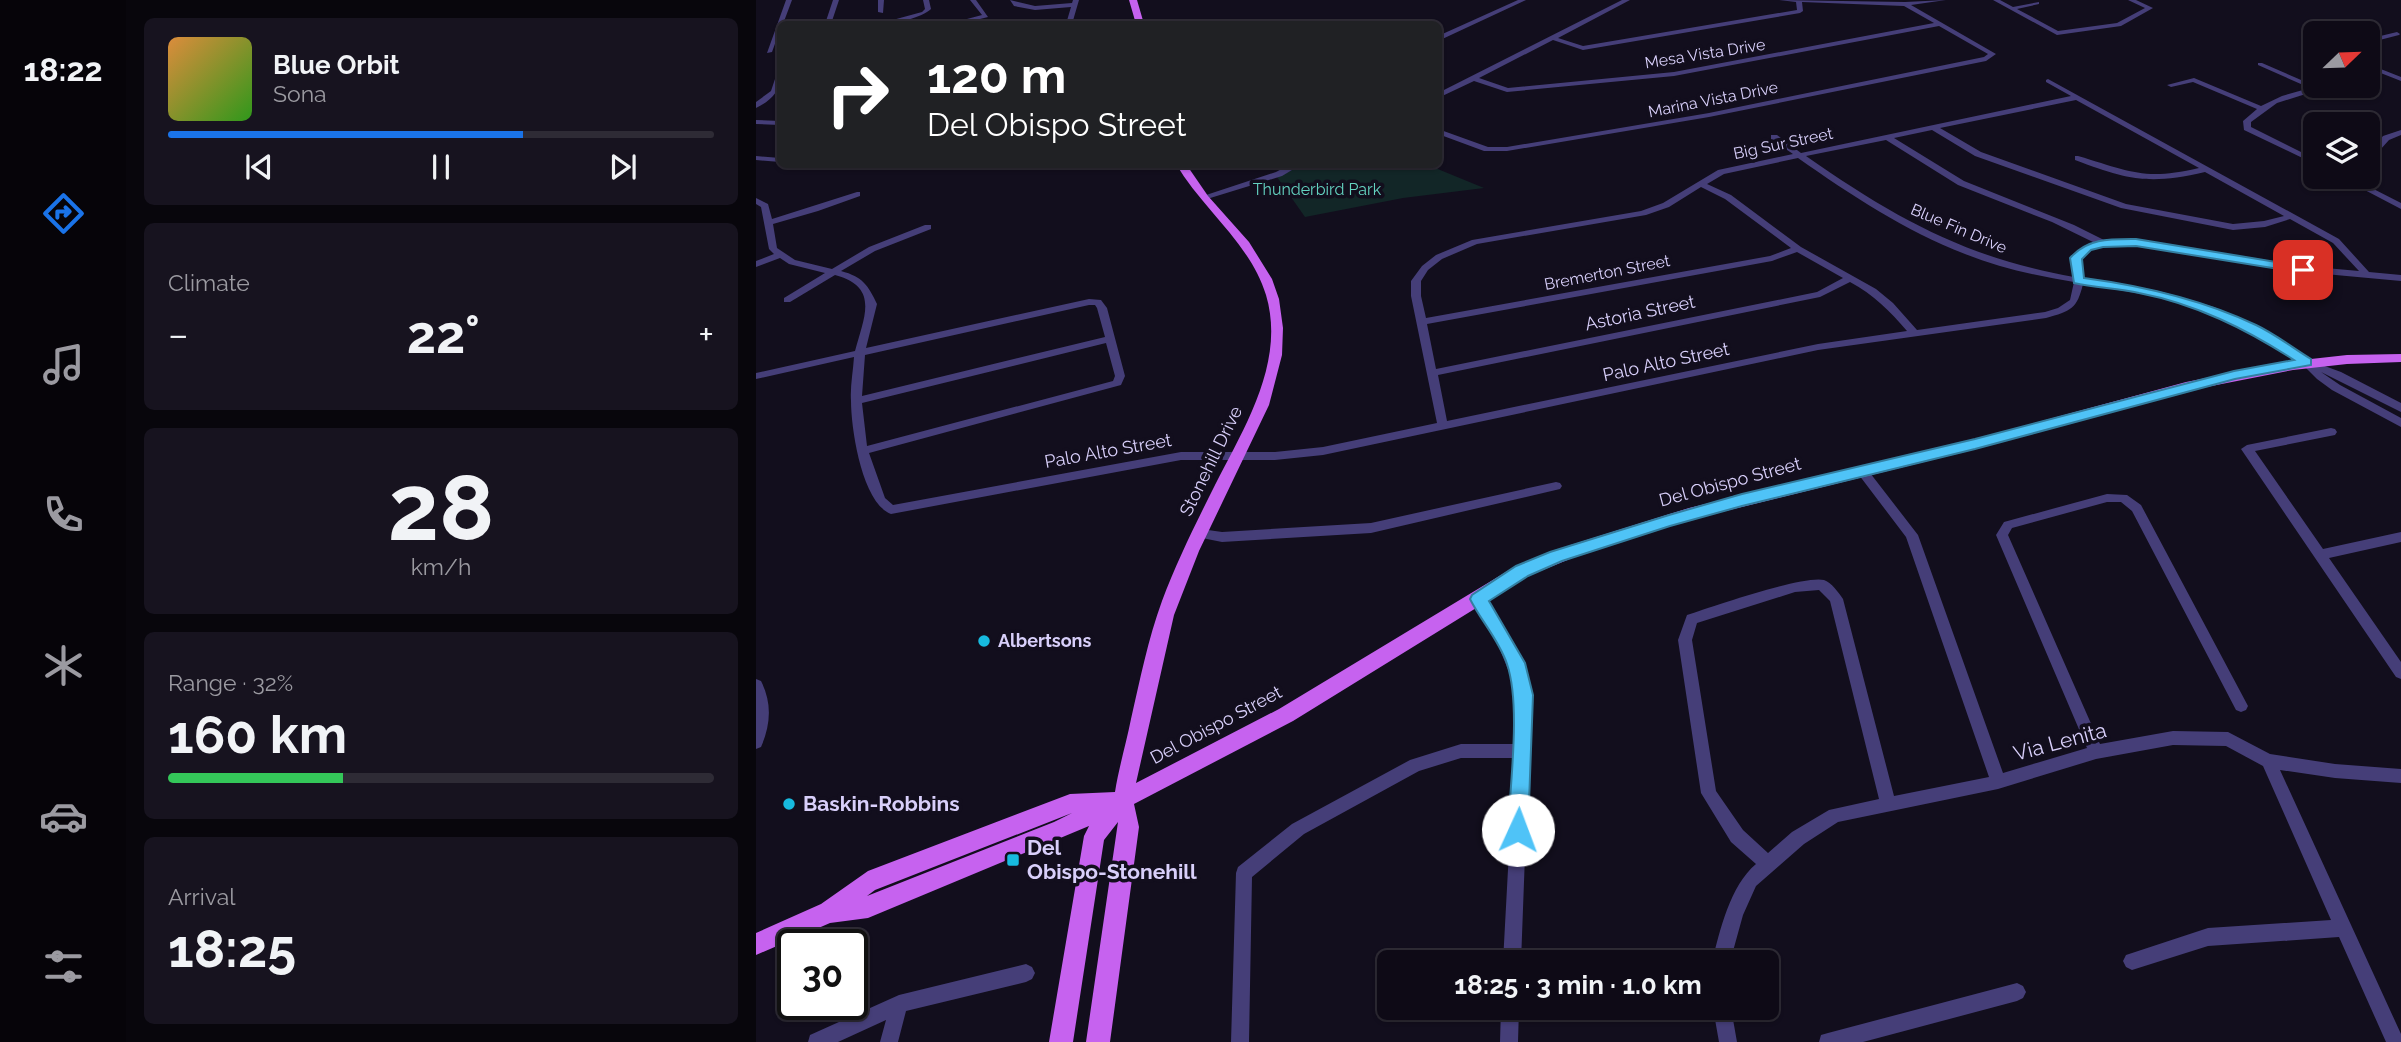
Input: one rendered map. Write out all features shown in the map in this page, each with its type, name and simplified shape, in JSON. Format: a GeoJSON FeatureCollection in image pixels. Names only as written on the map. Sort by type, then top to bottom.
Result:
{"type":"FeatureCollection","features":[{"type":"Feature","properties":{"kind":"main road"},"geometry":{"type":"LineString","coordinates":[[1133,0],[1139,21]]}},
{"type":"Feature","properties":{"kind":"main road","name":"Stonehill Drive"},"geometry":{"type":"LineString","coordinates":[[1098,1042],[1129,827],[1124,798],[1170,601],[1239,455],[1258,421],[1270,385],[1276,347],[1276,321],[1266,277],[1242,238],[1204,197],[1184,168]]}},
{"type":"Feature","properties":{"kind":"main road","name":"Del Obispo Street"},"geometry":{"type":"LineString","coordinates":[[756,944],[829,912],[868,882],[1070,804],[1124,798],[1276,721],[1522,571],[1598,542],[1742,500],[1863,472],[2234,375],[2306,362],[2401,358]]}},
{"type":"Feature","properties":{"kind":"main road","name":"Stonehill Drive"},"geometry":{"type":"LineString","coordinates":[[1061,1042],[1094,836],[1124,798]]}},
{"type":"Feature","properties":{"kind":"street"},"geometry":{"type":"LineString","coordinates":[[782,21],[789,0]]}},
{"type":"Feature","properties":{"kind":"street"},"geometry":{"type":"LineString","coordinates":[[829,21],[836,0]]}},
{"type":"Feature","properties":{"kind":"street"},"geometry":{"type":"LineString","coordinates":[[881,0],[881,12]]}},
{"type":"Feature","properties":{"kind":"street"},"geometry":{"type":"LineString","coordinates":[[892,21],[923,13],[928,9],[926,0]]}},
{"type":"Feature","properties":{"kind":"street"},"geometry":{"type":"LineString","coordinates":[[973,0],[979,0]]}},
{"type":"Feature","properties":{"kind":"street"},"geometry":{"type":"LineString","coordinates":[[966,21],[986,16],[973,0]]}},
{"type":"Feature","properties":{"kind":"street"},"geometry":{"type":"LineString","coordinates":[[1013,0],[1016,5],[1035,8],[1076,3],[1070,21]]}},
{"type":"Feature","properties":{"kind":"street"},"geometry":{"type":"LineString","coordinates":[[1442,36],[1524,0]]}},
{"type":"Feature","properties":{"kind":"street"},"geometry":{"type":"LineString","coordinates":[[1442,94],[1627,0]]}},
{"type":"Feature","properties":{"kind":"street"},"geometry":{"type":"LineString","coordinates":[[1782,0],[1943,0]]}},
{"type":"Feature","properties":{"kind":"street"},"geometry":{"type":"LineString","coordinates":[[1996,0],[2057,33],[2119,25],[2150,8],[2131,0]]}},
{"type":"Feature","properties":{"kind":"street"},"geometry":{"type":"LineString","coordinates":[[2014,8],[2035,1],[2045,1]]}},
{"type":"Feature","properties":{"kind":"street"},"geometry":{"type":"LineString","coordinates":[[1552,38],[1583,48],[1800,11],[1799,2]]}},
{"type":"Feature","properties":{"kind":"street"},"geometry":{"type":"LineString","coordinates":[[1902,2],[1940,24]]}},
{"type":"Feature","properties":{"kind":"street","name":"Marina Vista Drive"},"geometry":{"type":"LineString","coordinates":[[1442,132],[1497,150],[1709,116],[1986,59],[1993,54],[1940,24]]}},
{"type":"Feature","properties":{"kind":"street","name":"Mesa Vista Drive"},"geometry":{"type":"LineString","coordinates":[[1474,78],[1507,90],[1674,74],[1940,24]]}},
{"type":"Feature","properties":{"kind":"street"},"geometry":{"type":"LineString","coordinates":[[2380,38],[2397,34]]}},
{"type":"Feature","properties":{"kind":"street"},"geometry":{"type":"LineString","coordinates":[[769,52],[777,38]]}},
{"type":"Feature","properties":{"kind":"street"},"geometry":{"type":"LineString","coordinates":[[2260,64],[2303,83]]}},
{"type":"Feature","properties":{"kind":"street"},"geometry":{"type":"LineString","coordinates":[[2380,70],[2401,79]]}},
{"type":"Feature","properties":{"kind":"street"},"geometry":{"type":"LineString","coordinates":[[2380,73],[2385,72]]}},
{"type":"Feature","properties":{"kind":"street"},"geometry":{"type":"LineString","coordinates":[[2171,85],[2194,80],[2260,108]]}},
{"type":"Feature","properties":{"kind":"street"},"geometry":{"type":"LineString","coordinates":[[2048,81],[2336,241],[2366,274]]}},
{"type":"Feature","properties":{"kind":"street"},"geometry":{"type":"LineString","coordinates":[[756,106],[774,92],[777,82]]}},
{"type":"Feature","properties":{"kind":"street"},"geometry":{"type":"LineString","coordinates":[[2303,92],[2278,99],[2260,108],[2247,121],[2246,128],[2303,156]]}},
{"type":"Feature","properties":{"kind":"street","name":"Big Sur Street"},"geometry":{"type":"LineString","coordinates":[[1422,322],[1416,281],[1425,268],[1439,257],[1475,242],[1643,214],[1666,205],[1721,172],[2078,97]]}},
{"type":"Feature","properties":{"kind":"street"},"geometry":{"type":"LineString","coordinates":[[756,111],[759,115],[756,120],[777,123]]}},
{"type":"Feature","properties":{"kind":"street"},"geometry":{"type":"LineString","coordinates":[[1934,128],[1979,155],[2124,206],[2233,227],[2265,224],[2292,216]]}},
{"type":"Feature","properties":{"kind":"street"},"geometry":{"type":"LineString","coordinates":[[2380,145],[2386,138],[2401,132]]}},
{"type":"Feature","properties":{"kind":"street","name":"Blue Fin Drive"},"geometry":{"type":"LineString","coordinates":[[1774,137],[1864,201],[1947,243],[2000,263],[2079,281],[2140,289],[2200,305],[2254,328],[2306,362],[2324,380],[2401,423]]}},
{"type":"Feature","properties":{"kind":"street"},"geometry":{"type":"LineString","coordinates":[[1889,138],[1938,171],[1970,187],[2082,231],[2102,243],[2136,242],[2303,270],[2401,278]]}},
{"type":"Feature","properties":{"kind":"street"},"geometry":{"type":"LineString","coordinates":[[769,159],[777,155]]}},
{"type":"Feature","properties":{"kind":"street"},"geometry":{"type":"LineString","coordinates":[[756,158],[777,160]]}},
{"type":"Feature","properties":{"kind":"street"},"geometry":{"type":"LineString","coordinates":[[2078,158],[2124,174],[2154,180],[2207,169]]}},
{"type":"Feature","properties":{"kind":"street"},"geometry":{"type":"LineString","coordinates":[[1271,168],[1279,174]]}},
{"type":"Feature","properties":{"kind":"street"},"geometry":{"type":"LineString","coordinates":[[1204,197],[1290,168]]}},
{"type":"Feature","properties":{"kind":"street"},"geometry":{"type":"LineString","coordinates":[[1701,184],[1728,197],[1798,249],[1851,278],[1890,305],[1915,334]]}},
{"type":"Feature","properties":{"kind":"street"},"geometry":{"type":"LineString","coordinates":[[2368,189],[2401,206]]}},
{"type":"Feature","properties":{"kind":"street"},"geometry":{"type":"LineString","coordinates":[[769,222],[857,194]]}},
{"type":"Feature","properties":{"kind":"street"},"geometry":{"type":"LineString","coordinates":[[756,201],[765,206],[773,249],[792,262],[853,277],[865,289],[872,303],[860,352],[856,401],[862,451],[880,500],[891,510]]}},
{"type":"Feature","properties":{"kind":"street"},"geometry":{"type":"LineString","coordinates":[[786,300],[872,249],[928,227]]}},
{"type":"Feature","properties":{"kind":"street","name":"Palo Alto Street"},"geometry":{"type":"LineString","coordinates":[[891,510],[1181,456],[1275,456],[1323,452],[1818,347],[2014,321],[2061,310],[2074,301],[2079,281],[2076,258],[2079,253],[2102,243]]}},
{"type":"Feature","properties":{"kind":"street","name":"Bremerton Street"},"geometry":{"type":"LineString","coordinates":[[1422,322],[1772,258],[1798,249]]}},
{"type":"Feature","properties":{"kind":"street"},"geometry":{"type":"LineString","coordinates":[[756,264],[780,255]]}},
{"type":"Feature","properties":{"kind":"street","name":"Astoria Street"},"geometry":{"type":"LineString","coordinates":[[1432,373],[1820,294],[1851,278]]}},
{"type":"Feature","properties":{"kind":"street"},"geometry":{"type":"LineString","coordinates":[[756,376],[1098,302],[1120,376],[1117,383],[862,451]]}},
{"type":"Feature","properties":{"kind":"street"},"geometry":{"type":"LineString","coordinates":[[1422,322],[1443,427]]}},
{"type":"Feature","properties":{"kind":"street"},"geometry":{"type":"LineString","coordinates":[[856,401],[1111,339]]}},
{"type":"Feature","properties":{"kind":"street","name":"Blue Fin Drive"},"geometry":{"type":"LineString","coordinates":[[2306,362],[2337,374],[2401,408]]}},
{"type":"Feature","properties":{"kind":"street"},"geometry":{"type":"LineString","coordinates":[[2331,432],[2247,449],[2401,673]]}},
{"type":"Feature","properties":{"kind":"street"},"geometry":{"type":"LineString","coordinates":[[1863,472],[1912,535],[1998,782]]}},
{"type":"Feature","properties":{"kind":"street"},"geometry":{"type":"LineString","coordinates":[[1201,534],[1222,537],[1371,528],[1556,486]]}},
{"type":"Feature","properties":{"kind":"street"},"geometry":{"type":"LineString","coordinates":[[2096,752],[2002,534],[2008,524],[2107,498],[2123,498],[2137,508],[2241,706]]}},
{"type":"Feature","properties":{"kind":"street"},"geometry":{"type":"LineString","coordinates":[[2320,555],[2401,537]]}},
{"type":"Feature","properties":{"kind":"street"},"geometry":{"type":"LineString","coordinates":[[1767,863],[1737,836],[1709,793],[1685,640],[1692,619],[1795,587],[1822,585],[1836,599],[1888,803]]}},
{"type":"Feature","properties":{"kind":"street"},"geometry":{"type":"LineString","coordinates":[[1478,599],[1490,614],[1516,663],[1524,695],[1513,950]]}},
{"type":"Feature","properties":{"kind":"street"},"geometry":{"type":"LineString","coordinates":[[756,685],[763,700],[763,716],[756,742]]}},
{"type":"Feature","properties":{"kind":"street","name":"Via Lenita"},"geometry":{"type":"LineString","coordinates":[[1724,950],[1735,914],[1750,880],[1798,838],[1835,815],[1998,782],[2096,752],[2173,738],[2228,739],[2268,761],[2335,771],[2401,776]]}},
{"type":"Feature","properties":{"kind":"street"},"geometry":{"type":"LineString","coordinates":[[1240,1042],[1244,873],[1298,829],[1415,765],[1461,751],[1522,751]]}},
{"type":"Feature","properties":{"kind":"street"},"geometry":{"type":"LineString","coordinates":[[2268,761],[2395,1042]]}},
{"type":"Feature","properties":{"kind":"street"},"geometry":{"type":"LineString","coordinates":[[2132,961],[2208,937],[2344,928]]}},
{"type":"Feature","properties":{"kind":"street"},"geometry":{"type":"LineString","coordinates":[[817,1042],[899,1004],[1026,973]]}},
{"type":"Feature","properties":{"kind":"street"},"geometry":{"type":"LineString","coordinates":[[1828,1042],[2017,992]]}},
{"type":"Feature","properties":{"kind":"street"},"geometry":{"type":"LineString","coordinates":[[889,1042],[899,1004]]}},
{"type":"Feature","properties":{"kind":"street"},"geometry":{"type":"LineString","coordinates":[[1509,1042],[1510,1020]]}},
{"type":"Feature","properties":{"kind":"street"},"geometry":{"type":"LineString","coordinates":[[1724,1020],[1728,1042]]}},
{"type":"Feature","properties":{"kind":"green space","name":"Thunderbird Park"},"geometry":{"type":"Polygon","coordinates":[[[1296,168],[1435,168],[1484,188],[1403,198],[1305,217],[1277,177],[1296,168]]]}},
{"type":"Feature","properties":{"kind":"place","name":"Albertsons"},"geometry":{"type":"Point","coordinates":[984,641]}},
{"type":"Feature","properties":{"kind":"place","name":"Baskin-Robbins"},"geometry":{"type":"Point","coordinates":[789,804]}},
{"type":"Feature","properties":{"kind":"place","name":"Del Obispo-Stonehill"},"geometry":{"type":"Point","coordinates":[1013,860]}},
{"type":"Feature","properties":{"kind":"route"},"geometry":{"type":"LineString","coordinates":[[1518,830],[1524,695],[1516,663],[1490,614],[1478,599],[1522,571],[1556,556],[1742,500],[1975,444],[2234,375],[2306,362],[2254,328],[2200,305],[2125,286],[2079,281],[2076,258],[2087,248],[2102,243],[2136,242],[2303,270]]}}]}
